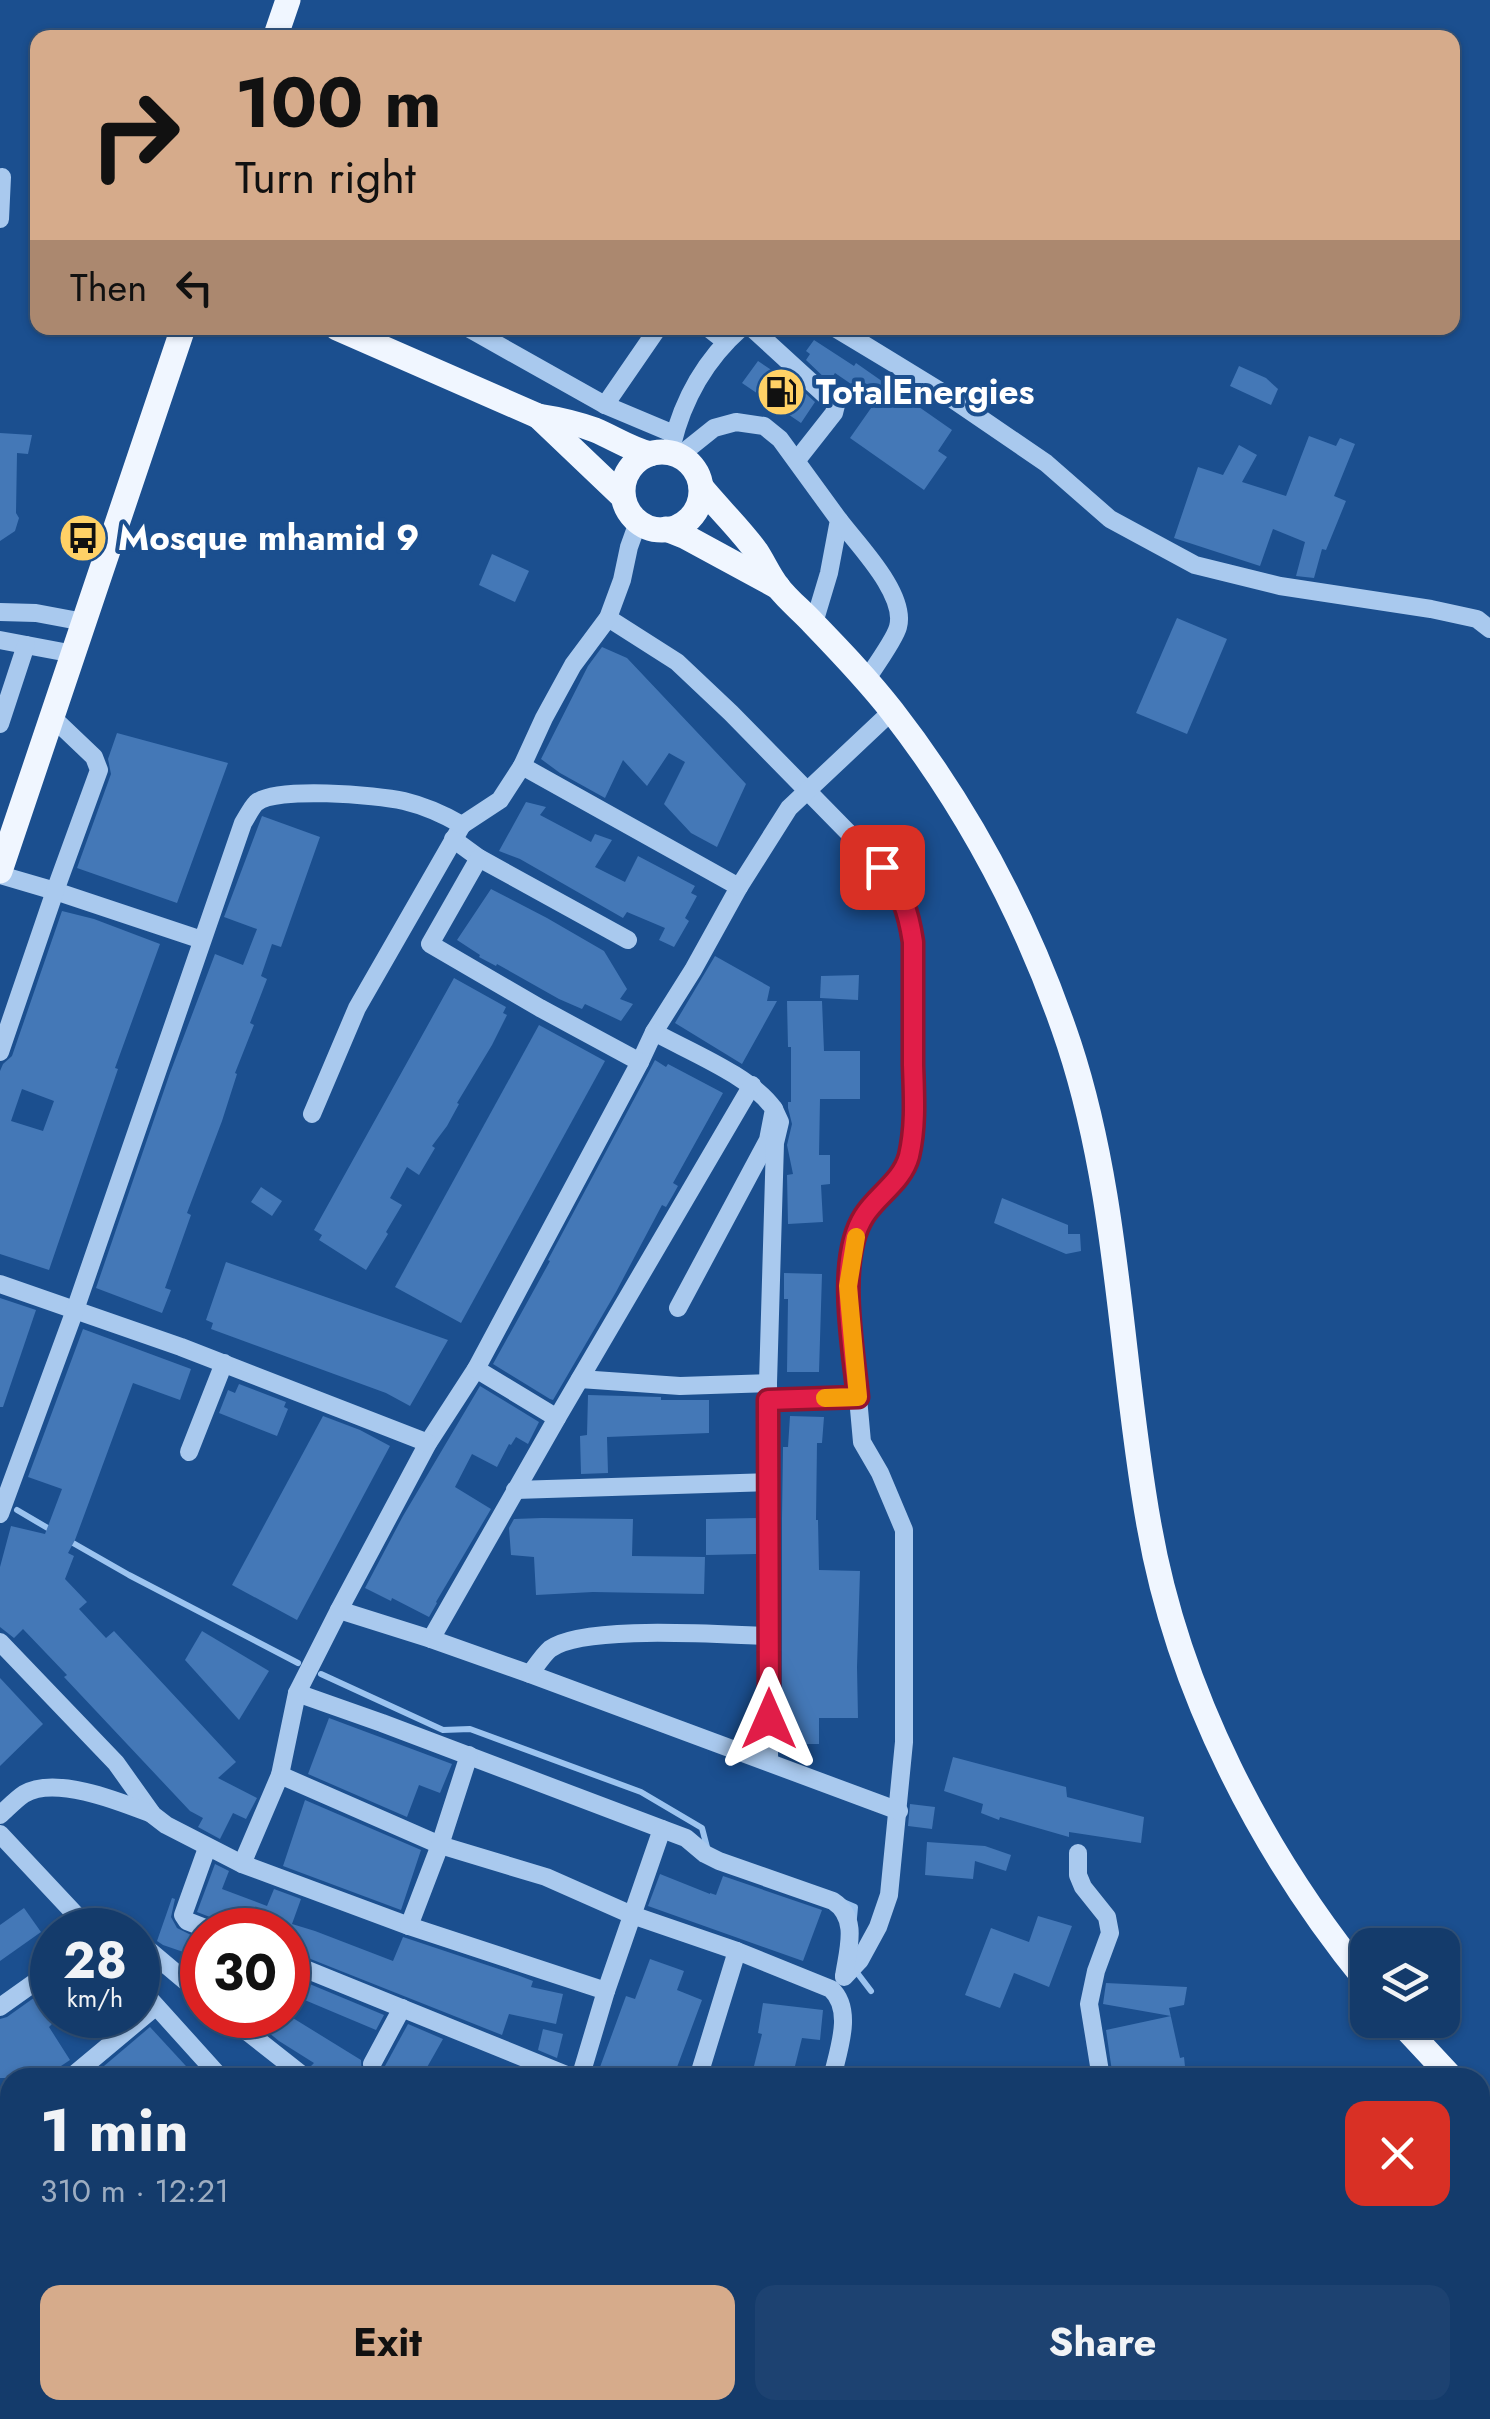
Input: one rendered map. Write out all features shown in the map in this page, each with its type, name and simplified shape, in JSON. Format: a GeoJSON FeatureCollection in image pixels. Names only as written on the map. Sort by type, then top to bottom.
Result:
{"type":"FeatureCollection","features":[{"type":"Feature","properties":{"kind":"main road"},"geometry":{"type":"LineString","coordinates":[[278,30],[288,0]]}},
{"type":"Feature","properties":{"kind":"main road"},"geometry":{"type":"LineString","coordinates":[[0,873],[181,335]]}},
{"type":"Feature","properties":{"kind":"main road"},"geometry":{"type":"LineString","coordinates":[[353,335],[538,416],[569,420],[636,450],[668,449],[694,469],[701,488],[754,549],[778,587],[866,680],[936,774],[1006,890],[1040,962],[1070,1048],[1108,1216],[1149,1526],[1167,1605],[1190,1673],[1260,1828],[1299,1893],[1350,1960]]}},
{"type":"Feature","properties":{"kind":"main road"},"geometry":{"type":"LineString","coordinates":[[538,416],[623,497]]}},
{"type":"Feature","properties":{"kind":"main road"},"geometry":{"type":"LineString","coordinates":[[668,449],[630,468],[623,497],[628,511],[638,522],[686,536],[778,587]]}},
{"type":"Feature","properties":{"kind":"main road"},"geometry":{"type":"LineString","coordinates":[[666,530],[692,515],[701,488]]}},
{"type":"Feature","properties":{"kind":"main road"},"geometry":{"type":"LineString","coordinates":[[1415,2038],[1443,2068]]}},
{"type":"Feature","properties":{"kind":"street"},"geometry":{"type":"LineString","coordinates":[[0,219],[2,178]]}},
{"type":"Feature","properties":{"kind":"street"},"geometry":{"type":"LineString","coordinates":[[480,335],[605,405],[668,449]]}},
{"type":"Feature","properties":{"kind":"street"},"geometry":{"type":"LineString","coordinates":[[605,405],[653,335]]}},
{"type":"Feature","properties":{"kind":"street"},"geometry":{"type":"LineString","coordinates":[[717,335],[726,342]]}},
{"type":"Feature","properties":{"kind":"street"},"geometry":{"type":"LineString","coordinates":[[668,449],[681,410],[703,370],[734,335]]}},
{"type":"Feature","properties":{"kind":"street"},"geometry":{"type":"LineString","coordinates":[[760,335],[836,405],[834,414],[796,460]]}},
{"type":"Feature","properties":{"kind":"street"},"geometry":{"type":"LineString","coordinates":[[848,335],[948,396],[1046,463],[1110,519],[1195,565],[1280,586],[1431,609],[1476,619],[1490,629]]}},
{"type":"Feature","properties":{"kind":"street"},"geometry":{"type":"LineString","coordinates":[[668,449],[736,422],[764,426],[780,439],[892,590],[898,608],[898,628],[866,680]]}},
{"type":"Feature","properties":{"kind":"street"},"geometry":{"type":"LineString","coordinates":[[814,623],[829,573],[838,520]]}},
{"type":"Feature","properties":{"kind":"street"},"geometry":{"type":"LineString","coordinates":[[312,1114],[357,1008],[458,832],[500,800],[522,766],[573,666],[608,618],[638,522]]}},
{"type":"Feature","properties":{"kind":"street"},"geometry":{"type":"LineString","coordinates":[[0,612],[36,613],[84,622]]}},
{"type":"Feature","properties":{"kind":"street"},"geometry":{"type":"LineString","coordinates":[[608,618],[677,662],[732,713],[882,867],[899,890],[909,914],[913,942],[914,1124],[908,1160],[892,1187],[858,1227],[848,1286],[862,1442],[904,1530],[904,1742],[890,1896],[860,1960],[844,1977]]}},
{"type":"Feature","properties":{"kind":"street"},"geometry":{"type":"LineString","coordinates":[[0,640],[74,654]]}},
{"type":"Feature","properties":{"kind":"street"},"geometry":{"type":"LineString","coordinates":[[0,724],[26,645]]}},
{"type":"Feature","properties":{"kind":"street"},"geometry":{"type":"LineString","coordinates":[[242,1864],[280,1775],[296,1693],[428,1442],[476,1369],[654,1032],[789,808],[892,711]]}},
{"type":"Feature","properties":{"kind":"street"},"geometry":{"type":"LineString","coordinates":[[0,1052],[99,770],[94,757],[52,717]]}},
{"type":"Feature","properties":{"kind":"street"},"geometry":{"type":"LineString","coordinates":[[522,766],[739,887]]}},
{"type":"Feature","properties":{"kind":"street"},"geometry":{"type":"LineString","coordinates":[[0,1514],[75,1310],[243,822],[257,802],[275,794],[361,796],[401,800],[439,812],[479,858],[628,940]]}},
{"type":"Feature","properties":{"kind":"street"},"geometry":{"type":"LineString","coordinates":[[479,858],[430,944],[640,1062]]}},
{"type":"Feature","properties":{"kind":"street"},"geometry":{"type":"LineString","coordinates":[[0,873],[202,940]]}},
{"type":"Feature","properties":{"kind":"street"},"geometry":{"type":"LineString","coordinates":[[654,1032],[752,1085],[774,1109],[780,1122],[776,1143],[768,1391],[769,1762]]}},
{"type":"Feature","properties":{"kind":"street"},"geometry":{"type":"LineString","coordinates":[[431,1638],[752,1085]]}},
{"type":"Feature","properties":{"kind":"street"},"geometry":{"type":"LineString","coordinates":[[678,1308],[768,1140],[774,1109]]}},
{"type":"Feature","properties":{"kind":"street"},"geometry":{"type":"LineString","coordinates":[[0,1284],[428,1442]]}},
{"type":"Feature","properties":{"kind":"street"},"geometry":{"type":"LineString","coordinates":[[189,1452],[224,1364]]}},
{"type":"Feature","properties":{"kind":"street"},"geometry":{"type":"LineString","coordinates":[[476,1369],[557,1418]]}},
{"type":"Feature","properties":{"kind":"street"},"geometry":{"type":"LineString","coordinates":[[580,1379],[858,1397]]}},
{"type":"Feature","properties":{"kind":"street"},"geometry":{"type":"LineString","coordinates":[[515,1490],[770,1482]]}},
{"type":"Feature","properties":{"kind":"street"},"geometry":{"type":"LineString","coordinates":[[339,1610],[431,1638],[898,1811]]}},
{"type":"Feature","properties":{"kind":"street"},"geometry":{"type":"LineString","coordinates":[[530,1674],[551,1649],[592,1636],[770,1636]]}},
{"type":"Feature","properties":{"kind":"street"},"geometry":{"type":"LineString","coordinates":[[0,1642],[116,1764],[166,1826],[242,1864],[409,1926],[606,1991]]}},
{"type":"Feature","properties":{"kind":"street"},"geometry":{"type":"LineString","coordinates":[[296,1693],[662,1828],[686,1838],[705,1854],[819,1894],[842,1906],[850,1926],[839,1996],[843,2021],[834,2068]]}},
{"type":"Feature","properties":{"kind":"street"},"geometry":{"type":"LineString","coordinates":[[409,1926],[470,1755]]}},
{"type":"Feature","properties":{"kind":"street"},"geometry":{"type":"LineString","coordinates":[[280,1775],[440,1845],[546,1878],[632,1915],[737,1951],[831,1989],[839,1996]]}},
{"type":"Feature","properties":{"kind":"street"},"geometry":{"type":"LineString","coordinates":[[0,1815],[24,1794],[44,1788],[118,1801],[153,1814]]}},
{"type":"Feature","properties":{"kind":"street"},"geometry":{"type":"LineString","coordinates":[[580,2068],[662,1828]]}},
{"type":"Feature","properties":{"kind":"street"},"geometry":{"type":"LineString","coordinates":[[0,1834],[69,1908]]}},
{"type":"Feature","properties":{"kind":"street"},"geometry":{"type":"LineString","coordinates":[[186,1908],[208,1848]]}},
{"type":"Feature","properties":{"kind":"street"},"geometry":{"type":"LineString","coordinates":[[1078,1853],[1078,1875],[1107,1918],[1110,1933],[1089,2004],[1099,2068]]}},
{"type":"Feature","properties":{"kind":"street"},"geometry":{"type":"LineString","coordinates":[[701,2068],[737,1951]]}},
{"type":"Feature","properties":{"kind":"street"},"geometry":{"type":"LineString","coordinates":[[160,1961],[180,1977]]}},
{"type":"Feature","properties":{"kind":"street"},"geometry":{"type":"LineString","coordinates":[[310,1971],[552,2068]]}},
{"type":"Feature","properties":{"kind":"street"},"geometry":{"type":"LineString","coordinates":[[0,2007],[30,1986]]}},
{"type":"Feature","properties":{"kind":"street"},"geometry":{"type":"LineString","coordinates":[[372,2068],[402,2008]]}},
{"type":"Feature","properties":{"kind":"street"},"geometry":{"type":"LineString","coordinates":[[160,2012],[212,2068]]}},
{"type":"Feature","properties":{"kind":"street"},"geometry":{"type":"LineString","coordinates":[[83,2068],[118,2038]]}},
{"type":"Feature","properties":{"kind":"street"},"geometry":{"type":"LineString","coordinates":[[255,2038],[292,2068]]}},
{"type":"Feature","properties":{"kind":"building"},"geometry":{"type":"Polygon","coordinates":[[[814,340],[854,366],[856,363],[952,430],[938,451],[947,457],[924,490],[850,438],[876,401],[835,373],[829,382],[806,360],[810,354],[806,351],[814,340]]]}},
{"type":"Feature","properties":{"kind":"building","name":"TotalEnergies"},"geometry":{"type":"Polygon","coordinates":[[[758,361],[792,381],[815,402],[801,423],[742,383],[758,361]]]}},
{"type":"Feature","properties":{"kind":"building"},"geometry":{"type":"Polygon","coordinates":[[[1239,366],[1266,378],[1278,389],[1271,405],[1230,386],[1239,366]]]}},
{"type":"Feature","properties":{"kind":"building"},"geometry":{"type":"Polygon","coordinates":[[[0,433],[32,435],[28,454],[17,453],[19,518],[15,531],[0,541],[0,433]]]}},
{"type":"Feature","properties":{"kind":"building"},"geometry":{"type":"Polygon","coordinates":[[[1309,436],[1336,446],[1340,438],[1355,444],[1334,496],[1346,501],[1326,550],[1322,549],[1314,578],[1296,576],[1305,542],[1273,529],[1260,566],[1174,538],[1198,467],[1223,475],[1239,445],[1257,455],[1242,482],[1286,496],[1309,436]]]}},
{"type":"Feature","properties":{"kind":"building"},"geometry":{"type":"Polygon","coordinates":[[[492,554],[529,571],[515,602],[479,585],[492,554]]]}},
{"type":"Feature","properties":{"kind":"building"},"geometry":{"type":"Polygon","coordinates":[[[1177,618],[1227,639],[1187,734],[1136,713],[1177,618]]]}},
{"type":"Feature","properties":{"kind":"building"},"geometry":{"type":"Polygon","coordinates":[[[602,647],[627,658],[746,784],[717,847],[691,833],[664,804],[685,762],[669,753],[647,786],[623,760],[605,798],[541,759],[588,666],[602,647]]]}},
{"type":"Feature","properties":{"kind":"building"},"geometry":{"type":"Polygon","coordinates":[[[117,733],[228,763],[177,903],[77,868],[111,774],[108,759],[117,733]]]}},
{"type":"Feature","properties":{"kind":"building"},"geometry":{"type":"Polygon","coordinates":[[[526,802],[546,807],[540,815],[591,842],[595,834],[612,840],[595,867],[625,882],[638,856],[695,886],[691,893],[697,896],[685,918],[689,921],[674,947],[659,940],[665,928],[627,912],[623,918],[499,851],[526,802]]]}},
{"type":"Feature","properties":{"kind":"building"},"geometry":{"type":"Polygon","coordinates":[[[262,816],[320,837],[281,947],[272,944],[261,976],[267,979],[250,1023],[254,1025],[187,1213],[191,1215],[165,1288],[171,1290],[162,1313],[96,1288],[215,954],[243,965],[257,929],[224,917],[262,816]]]}},
{"type":"Feature","properties":{"kind":"building"},"geometry":{"type":"Polygon","coordinates":[[[491,889],[604,951],[627,989],[620,999],[633,1004],[621,1021],[585,1004],[582,1009],[559,999],[479,957],[457,940],[491,889]]]}},
{"type":"Feature","properties":{"kind":"building"},"geometry":{"type":"Polygon","coordinates":[[[62,911],[160,944],[49,1270],[0,1254],[0,1071],[12,1056],[62,911]],[[22,1089],[11,1121],[43,1131],[54,1101],[22,1089]]]}},
{"type":"Feature","properties":{"kind":"building"},"geometry":{"type":"Polygon","coordinates":[[[715,956],[770,987],[767,1001],[777,1001],[742,1064],[675,1023],[715,956]]]}},
{"type":"Feature","properties":{"kind":"building"},"geometry":{"type":"Polygon","coordinates":[[[859,975],[858,1000],[820,998],[821,976],[859,975]]]}},
{"type":"Feature","properties":{"kind":"building"},"geometry":{"type":"Polygon","coordinates":[[[454,978],[506,1007],[503,1013],[507,1015],[419,1175],[407,1167],[390,1198],[402,1205],[366,1270],[319,1240],[322,1235],[314,1230],[454,978]]]}},
{"type":"Feature","properties":{"kind":"building"},"geometry":{"type":"Polygon","coordinates":[[[787,1001],[822,1001],[824,1051],[860,1051],[860,1099],[820,1099],[819,1155],[830,1155],[830,1184],[821,1185],[823,1222],[788,1224],[787,1175],[793,1174],[787,1145],[792,1124],[788,1108],[791,1047],[787,1001]]]}},
{"type":"Feature","properties":{"kind":"building"},"geometry":{"type":"Polygon","coordinates":[[[539,1025],[605,1061],[461,1323],[395,1287],[539,1025]]]}},
{"type":"Feature","properties":{"kind":"building"},"geometry":{"type":"Polygon","coordinates":[[[655,1060],[723,1093],[673,1183],[678,1186],[666,1207],[662,1205],[553,1400],[493,1364],[655,1060]]]}},
{"type":"Feature","properties":{"kind":"building"},"geometry":{"type":"Polygon","coordinates":[[[261,1187],[282,1201],[272,1216],[251,1202],[261,1187]]]}},
{"type":"Feature","properties":{"kind":"building"},"geometry":{"type":"Polygon","coordinates":[[[1002,1198],[1068,1225],[1068,1234],[1080,1234],[1081,1251],[1066,1254],[994,1223],[1002,1198]]]}},
{"type":"Feature","properties":{"kind":"building"},"geometry":{"type":"Polygon","coordinates":[[[226,1262],[448,1340],[410,1406],[386,1393],[211,1329],[213,1323],[206,1320],[226,1262]]]}},
{"type":"Feature","properties":{"kind":"building"},"geometry":{"type":"Polygon","coordinates":[[[784,1273],[822,1274],[819,1372],[787,1372],[788,1299],[784,1299],[784,1273]]]}},
{"type":"Feature","properties":{"kind":"building"},"geometry":{"type":"Polygon","coordinates":[[[0,1298],[36,1310],[3,1407],[0,1407],[0,1298]]]}},
{"type":"Feature","properties":{"kind":"building"},"geometry":{"type":"Polygon","coordinates":[[[83,1329],[191,1369],[180,1400],[133,1383],[68,1553],[74,1556],[65,1579],[87,1602],[79,1609],[106,1638],[114,1631],[236,1762],[218,1778],[257,1798],[246,1819],[233,1813],[220,1839],[198,1827],[203,1818],[190,1811],[23,1629],[14,1638],[0,1627],[0,1567],[11,1526],[45,1534],[62,1489],[28,1477],[83,1329]]]}},
{"type":"Feature","properties":{"kind":"building"},"geometry":{"type":"Polygon","coordinates":[[[239,1384],[286,1402],[284,1407],[288,1409],[277,1436],[219,1413],[228,1390],[235,1393],[239,1384]]]}},
{"type":"Feature","properties":{"kind":"building"},"geometry":{"type":"Polygon","coordinates":[[[480,1386],[539,1422],[528,1444],[516,1437],[497,1467],[472,1454],[455,1487],[491,1509],[429,1617],[365,1588],[480,1386]]]}},
{"type":"Feature","properties":{"kind":"building"},"geometry":{"type":"Polygon","coordinates":[[[588,1395],[709,1400],[709,1433],[607,1437],[608,1473],[581,1474],[580,1436],[587,1435],[588,1395]]]}},
{"type":"Feature","properties":{"kind":"building"},"geometry":{"type":"Polygon","coordinates":[[[323,1416],[390,1446],[297,1620],[232,1585],[323,1416]]]}},
{"type":"Feature","properties":{"kind":"building"},"geometry":{"type":"Polygon","coordinates":[[[790,1416],[824,1417],[822,1443],[817,1443],[819,1570],[860,1571],[858,1718],[819,1718],[819,1744],[782,1744],[783,1447],[788,1447],[790,1416]]]}},
{"type":"Feature","properties":{"kind":"building"},"geometry":{"type":"Polygon","coordinates":[[[757,1518],[757,1554],[706,1555],[706,1519],[757,1518]]]}},
{"type":"Feature","properties":{"kind":"building"},"geometry":{"type":"Polygon","coordinates":[[[514,1519],[633,1519],[632,1556],[705,1557],[704,1594],[536,1595],[534,1557],[511,1555],[509,1528],[514,1519]]]}},
{"type":"Feature","properties":{"kind":"building"},"geometry":{"type":"Polygon","coordinates":[[[202,1631],[269,1671],[239,1720],[185,1660],[202,1631]]]}},
{"type":"Feature","properties":{"kind":"building"},"geometry":{"type":"Polygon","coordinates":[[[0,1678],[43,1724],[0,1766],[0,1678]]]}},
{"type":"Feature","properties":{"kind":"building"},"geometry":{"type":"Polygon","coordinates":[[[329,1718],[452,1764],[440,1793],[419,1785],[407,1817],[308,1774],[329,1718]]]}},
{"type":"Feature","properties":{"kind":"building"},"geometry":{"type":"Polygon","coordinates":[[[953,1757],[1066,1787],[1067,1797],[1144,1817],[1141,1843],[1069,1832],[1069,1837],[981,1813],[983,1804],[944,1791],[953,1757]]]}},
{"type":"Feature","properties":{"kind":"building"},"geometry":{"type":"Polygon","coordinates":[[[305,1800],[421,1850],[401,1910],[283,1866],[305,1800]]]}},
{"type":"Feature","properties":{"kind":"building"},"geometry":{"type":"Polygon","coordinates":[[[910,1804],[935,1807],[932,1829],[908,1826],[910,1804]]]}},
{"type":"Feature","properties":{"kind":"building"},"geometry":{"type":"Polygon","coordinates":[[[927,1842],[985,1846],[1011,1855],[1006,1871],[975,1861],[973,1879],[925,1875],[927,1842]]]}},
{"type":"Feature","properties":{"kind":"building"},"geometry":{"type":"Polygon","coordinates":[[[215,1864],[229,1871],[222,1889],[267,1906],[274,1889],[301,1899],[298,1908],[198,1908],[215,1864]]]}},
{"type":"Feature","properties":{"kind":"building"},"geometry":{"type":"Polygon","coordinates":[[[660,1874],[716,1895],[723,1876],[822,1910],[803,1961],[648,1906],[660,1874]]]}},
{"type":"Feature","properties":{"kind":"building"},"geometry":{"type":"Polygon","coordinates":[[[172,1898],[175,1899],[171,1917],[180,1930],[180,1951],[160,1943],[172,1898]]]}},
{"type":"Feature","properties":{"kind":"building"},"geometry":{"type":"Polygon","coordinates":[[[24,1908],[30,1916],[30,1940],[0,1961],[0,1925],[24,1908]]]}},
{"type":"Feature","properties":{"kind":"building"},"geometry":{"type":"Polygon","coordinates":[[[1038,1916],[1072,1926],[1049,1987],[1014,1973],[1000,2008],[965,1995],[991,1928],[1029,1942],[1038,1916]]]}},
{"type":"Feature","properties":{"kind":"building"},"geometry":{"type":"Polygon","coordinates":[[[310,1929],[393,1961],[403,1937],[533,1981],[531,1987],[563,1994],[556,2024],[509,2014],[502,2035],[310,1959],[310,1929]]]}},
{"type":"Feature","properties":{"kind":"building"},"geometry":{"type":"Polygon","coordinates":[[[650,1959],[684,1971],[677,1990],[702,2000],[677,2068],[600,2068],[626,1996],[635,1999],[650,1959]]]}},
{"type":"Feature","properties":{"kind":"building"},"geometry":{"type":"Polygon","coordinates":[[[1106,1983],[1187,1987],[1184,2005],[1169,2008],[1171,2016],[1103,2004],[1106,1983]]]}},
{"type":"Feature","properties":{"kind":"building"},"geometry":{"type":"Polygon","coordinates":[[[310,1984],[384,2015],[376,2030],[310,2002],[310,1984]]]}},
{"type":"Feature","properties":{"kind":"building"},"geometry":{"type":"Polygon","coordinates":[[[30,2001],[30,2038],[56,2038],[70,2060],[58,2068],[0,2068],[0,2019],[30,2001]]]}},
{"type":"Feature","properties":{"kind":"building"},"geometry":{"type":"Polygon","coordinates":[[[763,2003],[823,2010],[820,2040],[802,2038],[794,2068],[754,2068],[762,2034],[758,2033],[763,2003]]]}},
{"type":"Feature","properties":{"kind":"building"},"geometry":{"type":"Polygon","coordinates":[[[1171,2016],[1185,2068],[1112,2068],[1106,2030],[1171,2016]]]}},
{"type":"Feature","properties":{"kind":"building"},"geometry":{"type":"Polygon","coordinates":[[[408,2024],[443,2039],[427,2068],[385,2066],[408,2024]]]}},
{"type":"Feature","properties":{"kind":"building"},"geometry":{"type":"Polygon","coordinates":[[[310,2029],[361,2060],[361,2068],[313,2068],[314,2063],[275,2038],[310,2038],[310,2029]]]}},
{"type":"Feature","properties":{"kind":"building"},"geometry":{"type":"Polygon","coordinates":[[[543,2029],[563,2034],[557,2058],[538,2050],[543,2029]]]}},
{"type":"Feature","properties":{"kind":"building"},"geometry":{"type":"Polygon","coordinates":[[[137,2038],[160,2038],[188,2068],[102,2068],[137,2038]]]}},
{"type":"Feature","properties":{"kind":"waterway"},"geometry":{"type":"LineString","coordinates":[[17,1510],[51,1530]]}},
{"type":"Feature","properties":{"kind":"waterway"},"geometry":{"type":"LineString","coordinates":[[66,1539],[298,1663]]}},
{"type":"Feature","properties":{"kind":"waterway"},"geometry":{"type":"LineString","coordinates":[[321,1674],[443,1730],[470,1729],[641,1792],[702,1828],[708,1851]]}},
{"type":"Feature","properties":{"kind":"waterway"},"geometry":{"type":"LineString","coordinates":[[841,1901],[855,1907],[854,1918]]}},
{"type":"Feature","properties":{"kind":"waterway"},"geometry":{"type":"LineString","coordinates":[[855,1970],[871,1991]]}},
{"type":"Feature","properties":{"kind":"slow traffic"},"geometry":{"type":"LineString","coordinates":[[825,1398],[858,1397],[848,1286],[856,1237]]}},
{"type":"Feature","properties":{"kind":"place","name":"TotalEnergies"},"geometry":{"type":"Point","coordinates":[781,392]}},
{"type":"Feature","properties":{"kind":"place","name":"Mosque mhamid 9"},"geometry":{"type":"Point","coordinates":[83,538]}},
{"type":"Feature","properties":{"kind":"route"},"geometry":{"type":"LineString","coordinates":[[769,1719],[768,1400],[858,1397],[848,1286],[852,1255],[858,1227],[866,1213],[892,1187],[908,1160],[914,1124],[913,942],[909,914],[899,890],[882,867]]}}]}
